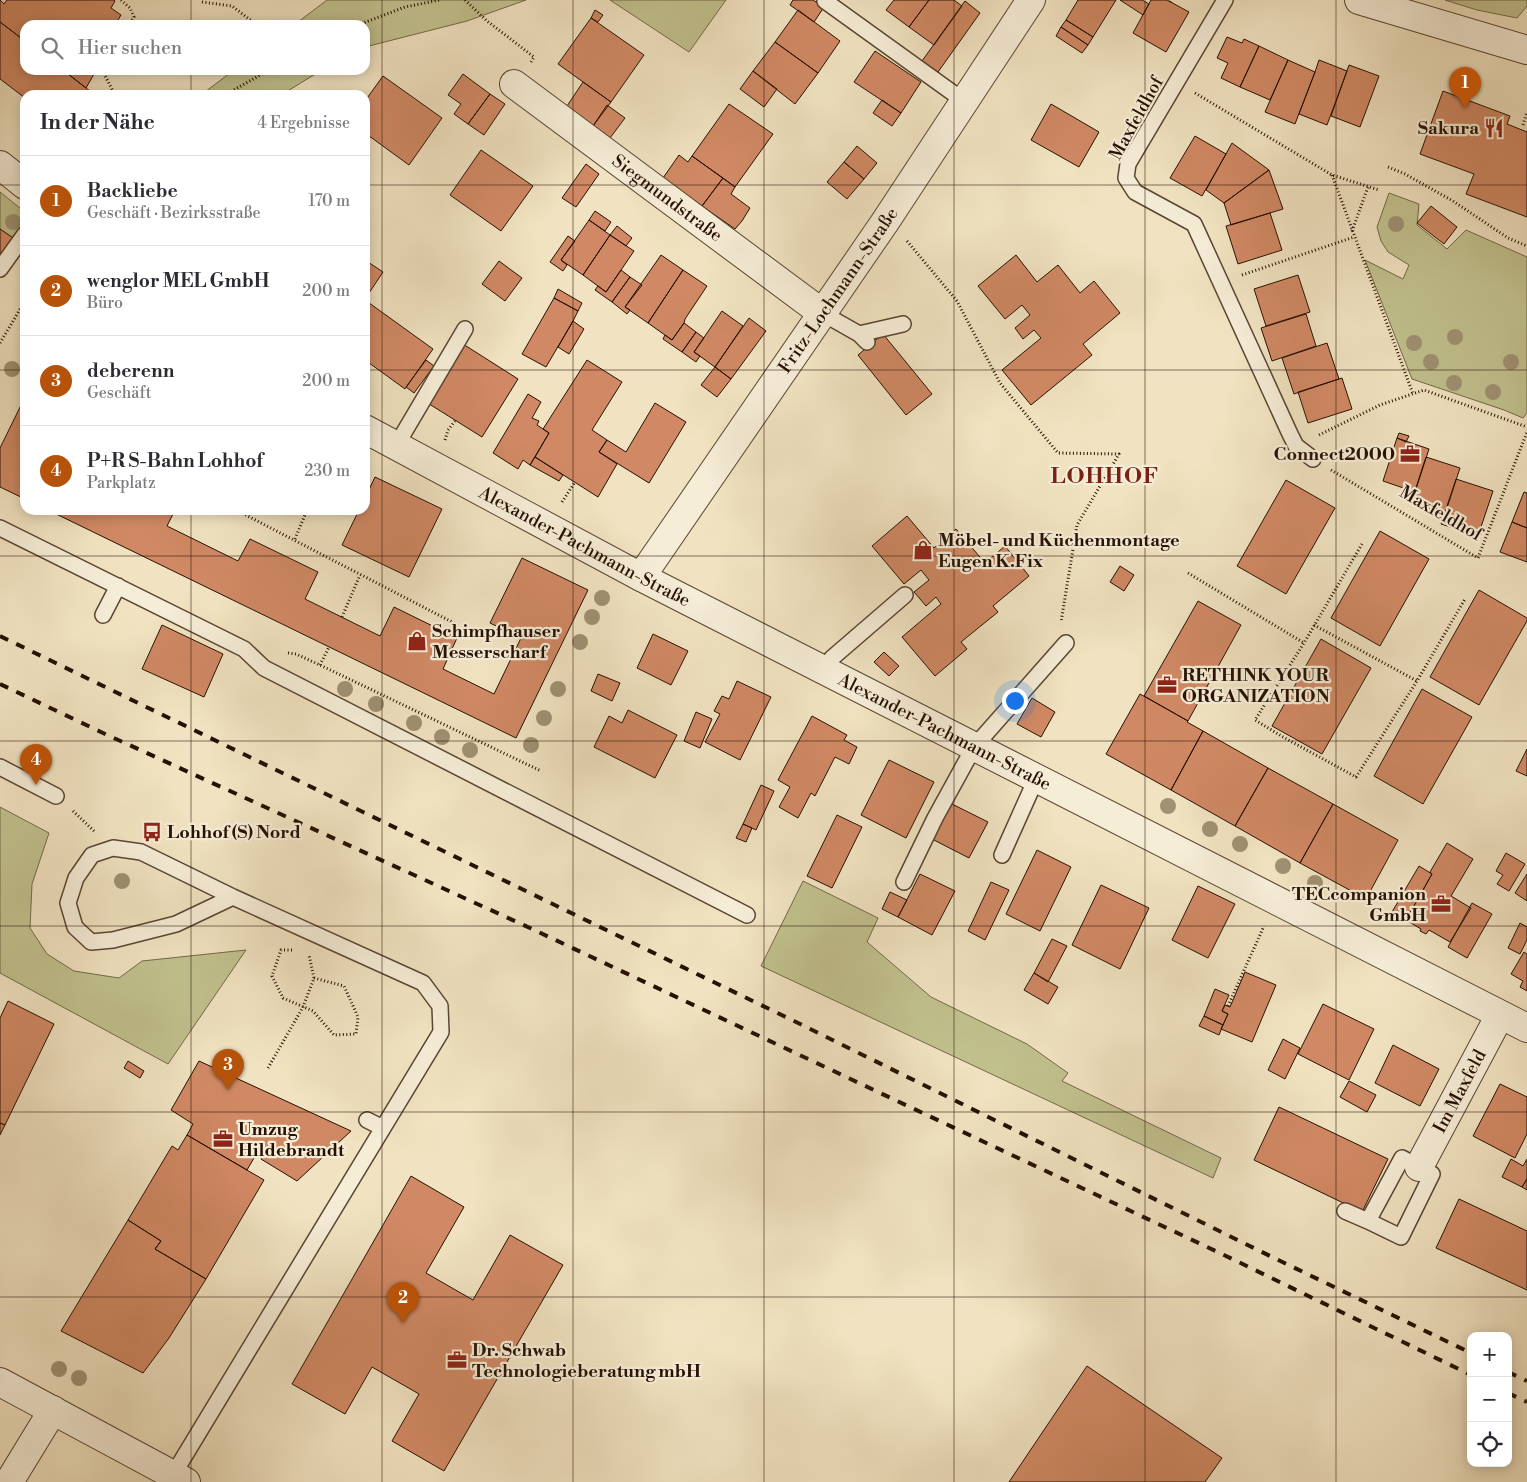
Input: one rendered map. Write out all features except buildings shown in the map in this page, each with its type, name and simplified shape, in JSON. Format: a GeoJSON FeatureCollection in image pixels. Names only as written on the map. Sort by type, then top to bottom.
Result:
{"type":"FeatureCollection","features":[{"type":"Feature","properties":{"kind":"street","name":"Fritz-Lochmann-Straße"},"geometry":{"type":"LineString","coordinates":[[641,577],[887,217],[1031,0]]}},
{"type":"Feature","properties":{"kind":"street"},"geometry":{"type":"LineString","coordinates":[[1359,0],[1527,50]]}},
{"type":"Feature","properties":{"kind":"street","name":"Siegmundstraße"},"geometry":{"type":"LineString","coordinates":[[514,84],[822,313]]}},
{"type":"Feature","properties":{"kind":"street"},"geometry":{"type":"LineString","coordinates":[[0,165],[20,181]]}},
{"type":"Feature","properties":{"kind":"street","name":"Alexander-Pachmann-Straße"},"geometry":{"type":"LineString","coordinates":[[370,432],[641,577],[1527,1028]]}},
{"type":"Feature","properties":{"kind":"street","name":"Im Maxfeld"},"geometry":{"type":"LineString","coordinates":[[1419,1168],[1500,1015]]}},
{"type":"Feature","properties":{"kind":"street"},"geometry":{"type":"LineString","coordinates":[[0,1382],[179,1479]]}},
{"type":"Feature","properties":{"kind":"street"},"geometry":{"type":"LineString","coordinates":[[9,1482],[53,1410]]}},
{"type":"Feature","properties":{"kind":"lane","name":"Maxfeldhof"},"geometry":{"type":"LineString","coordinates":[[1225,0],[1128,164],[1126,178],[1135,192],[1194,224],[1296,446],[1313,459]]}},
{"type":"Feature","properties":{"kind":"lane"},"geometry":{"type":"LineString","coordinates":[[825,2],[964,101]]}},
{"type":"Feature","properties":{"kind":"lane"},"geometry":{"type":"LineString","coordinates":[[0,269],[20,241]]}},
{"type":"Feature","properties":{"kind":"lane"},"geometry":{"type":"LineString","coordinates":[[822,313],[863,338],[903,324]]}},
{"type":"Feature","properties":{"kind":"lane"},"geometry":{"type":"LineString","coordinates":[[396,446],[465,329]]}},
{"type":"Feature","properties":{"kind":"lane"},"geometry":{"type":"LineString","coordinates":[[0,528],[244,649],[264,668],[747,915]]}},
{"type":"Feature","properties":{"kind":"lane"},"geometry":{"type":"LineString","coordinates":[[103,615],[118,586]]}},
{"type":"Feature","properties":{"kind":"lane"},"geometry":{"type":"LineString","coordinates":[[823,670],[832,658],[905,595]]}},
{"type":"Feature","properties":{"kind":"lane"},"geometry":{"type":"LineString","coordinates":[[904,882],[935,818],[974,747],[1066,643]]}},
{"type":"Feature","properties":{"kind":"lane"},"geometry":{"type":"LineString","coordinates":[[0,767],[56,796]]}},
{"type":"Feature","properties":{"kind":"lane"},"geometry":{"type":"LineString","coordinates":[[1002,855],[1036,779]]}},
{"type":"Feature","properties":{"kind":"lane"},"geometry":{"type":"LineString","coordinates":[[179,1479],[382,1128],[441,1032],[440,1006],[423,983],[233,897],[141,852],[113,848],[92,855],[76,878],[68,902],[75,927],[91,942],[113,940],[176,924],[233,897]]}},
{"type":"Feature","properties":{"kind":"lane"},"geometry":{"type":"LineString","coordinates":[[367,1120],[382,1128]]}},
{"type":"Feature","properties":{"kind":"lane"},"geometry":{"type":"LineString","coordinates":[[1345,1211],[1368,1220],[1401,1237],[1432,1174],[1402,1158],[1368,1220]]}},
{"type":"Feature","properties":{"kind":"path"},"geometry":{"type":"LineString","coordinates":[[121,0],[130,8],[134,17],[132,20]]}},
{"type":"Feature","properties":{"kind":"path"},"geometry":{"type":"LineString","coordinates":[[370,20],[405,7],[440,0]]}},
{"type":"Feature","properties":{"kind":"path"},"geometry":{"type":"LineString","coordinates":[[465,0],[487,21],[534,57],[514,84]]}},
{"type":"Feature","properties":{"kind":"path"},"geometry":{"type":"LineString","coordinates":[[202,2],[232,6],[250,20]]}},
{"type":"Feature","properties":{"kind":"path"},"geometry":{"type":"LineString","coordinates":[[105,75],[112,90]]}},
{"type":"Feature","properties":{"kind":"path"},"geometry":{"type":"LineString","coordinates":[[234,90],[260,75]]}},
{"type":"Feature","properties":{"kind":"path"},"geometry":{"type":"LineString","coordinates":[[1177,82],[1332,175],[1379,190]]}},
{"type":"Feature","properties":{"kind":"path"},"geometry":{"type":"LineString","coordinates":[[1523,125],[1527,112]]}},
{"type":"Feature","properties":{"kind":"path"},"geometry":{"type":"LineString","coordinates":[[1388,167],[1405,174],[1454,201],[1508,238],[1527,246]]}},
{"type":"Feature","properties":{"kind":"path"},"geometry":{"type":"LineString","coordinates":[[1332,175],[1413,394]]}},
{"type":"Feature","properties":{"kind":"path"},"geometry":{"type":"LineString","coordinates":[[1352,232],[1368,187]]}},
{"type":"Feature","properties":{"kind":"path"},"geometry":{"type":"LineString","coordinates":[[887,217],[958,301],[1000,383],[1058,453],[1119,454],[1077,525],[1060,627]]}},
{"type":"Feature","properties":{"kind":"path"},"geometry":{"type":"LineString","coordinates":[[1221,283],[1354,237]]}},
{"type":"Feature","properties":{"kind":"path"},"geometry":{"type":"LineString","coordinates":[[0,343],[20,309]]}},
{"type":"Feature","properties":{"kind":"path"},"geometry":{"type":"LineString","coordinates":[[1296,446],[1380,405],[1424,390],[1527,428]]}},
{"type":"Feature","properties":{"kind":"path"},"geometry":{"type":"LineString","coordinates":[[444,444],[448,430],[455,421]]}},
{"type":"Feature","properties":{"kind":"path","name":"Maxfeldhof"},"geometry":{"type":"LineString","coordinates":[[1313,459],[1478,558],[1527,432]]}},
{"type":"Feature","properties":{"kind":"path"},"geometry":{"type":"LineString","coordinates":[[572,487],[575,482]]}},
{"type":"Feature","properties":{"kind":"path"},"geometry":{"type":"LineString","coordinates":[[246,515],[454,623]]}},
{"type":"Feature","properties":{"kind":"path"},"geometry":{"type":"LineString","coordinates":[[294,540],[305,515]]}},
{"type":"Feature","properties":{"kind":"path"},"geometry":{"type":"LineString","coordinates":[[1362,544],[1304,643],[1255,720],[1356,777],[1417,681],[1465,599]]}},
{"type":"Feature","properties":{"kind":"path"},"geometry":{"type":"LineString","coordinates":[[1188,573],[1304,643]]}},
{"type":"Feature","properties":{"kind":"path"},"geometry":{"type":"LineString","coordinates":[[342,617],[360,575]]}},
{"type":"Feature","properties":{"kind":"path"},"geometry":{"type":"LineString","coordinates":[[1314,625],[1417,681]]}},
{"type":"Feature","properties":{"kind":"path"},"geometry":{"type":"LineString","coordinates":[[320,665],[329,647]]}},
{"type":"Feature","properties":{"kind":"path"},"geometry":{"type":"LineString","coordinates":[[288,653],[296,654],[320,665],[541,771]]}},
{"type":"Feature","properties":{"kind":"path"},"geometry":{"type":"LineString","coordinates":[[56,796],[113,848]]}},
{"type":"Feature","properties":{"kind":"path"},"geometry":{"type":"LineString","coordinates":[[1228,1006],[1276,901]]}},
{"type":"Feature","properties":{"kind":"path"},"geometry":{"type":"LineString","coordinates":[[298,950],[281,950],[272,976],[283,998],[313,1010],[334,1035],[356,1034],[358,1017],[344,986],[314,978]]}},
{"type":"Feature","properties":{"kind":"path"},"geometry":{"type":"LineString","coordinates":[[268,1068],[303,1007],[314,978],[307,950]]}},
{"type":"Feature","properties":{"kind":"green space"},"geometry":{"type":"Polygon","coordinates":[[[327,0],[526,0],[467,21],[370,46],[370,20],[301,20],[327,0]]]}},
{"type":"Feature","properties":{"kind":"green space"},"geometry":{"type":"Polygon","coordinates":[[[610,0],[726,0],[689,52],[610,0]]]}},
{"type":"Feature","properties":{"kind":"green space"},"geometry":{"type":"Polygon","coordinates":[[[1445,0],[1527,0],[1527,6],[1517,18],[1477,10],[1445,0]]]}},
{"type":"Feature","properties":{"kind":"green space"},"geometry":{"type":"Polygon","coordinates":[[[227,75],[314,75],[289,90],[208,90],[227,75]]]}},
{"type":"Feature","properties":{"kind":"green space"},"geometry":{"type":"Polygon","coordinates":[[[0,192],[20,208],[20,235],[16,240],[0,229],[0,192]]]}},
{"type":"Feature","properties":{"kind":"green space"},"geometry":{"type":"Polygon","coordinates":[[[1389,193],[1419,204],[1417,225],[1447,249],[1466,230],[1527,257],[1527,413],[1523,418],[1412,379],[1365,260],[1403,279],[1409,265],[1388,252],[1381,241],[1377,227],[1389,193]]]}},
{"type":"Feature","properties":{"kind":"green space"},"geometry":{"type":"Polygon","coordinates":[[[0,807],[49,833],[32,884],[30,928],[47,954],[74,971],[119,978],[142,961],[246,950],[168,1064],[0,973],[0,807]]]}},
{"type":"Feature","properties":{"kind":"green space"},"geometry":{"type":"Polygon","coordinates":[[[803,881],[878,918],[867,942],[931,997],[1027,1044],[1068,1073],[1062,1081],[1221,1158],[1213,1178],[761,966],[803,881]]]}},
{"type":"Feature","properties":{"kind":"railway"},"geometry":{"type":"LineString","coordinates":[[0,636],[794,1021],[1467,1351]]}},
{"type":"Feature","properties":{"kind":"railway"},"geometry":{"type":"LineString","coordinates":[[0,684],[530,928],[1222,1254],[1467,1373]]}},
{"type":"Feature","properties":{"kind":"railway"},"geometry":{"type":"LineString","coordinates":[[1512,1374],[1527,1381]]}},
{"type":"Feature","properties":{"kind":"railway"},"geometry":{"type":"LineString","coordinates":[[1512,1395],[1527,1402]]}},
{"type":"Feature","properties":{"kind":"place","name":"Backliebe"},"geometry":{"type":"Point","coordinates":[1465,108]}},
{"type":"Feature","properties":{"kind":"place","name":"Sakura"},"geometry":{"type":"Point","coordinates":[1494,128]}},
{"type":"Feature","properties":{"kind":"place","name":"Connect2000"},"geometry":{"type":"Point","coordinates":[1410,454]}},
{"type":"Feature","properties":{"kind":"place","name":"Möbel- und Küchenmontage Eugen K.Fix"},"geometry":{"type":"Point","coordinates":[923,550]}},
{"type":"Feature","properties":{"kind":"place","name":"Schimpfhauser Messerscharf"},"geometry":{"type":"Point","coordinates":[417,641]}},
{"type":"Feature","properties":{"kind":"place","name":"RETHINK YOUR ORGANIZATION"},"geometry":{"type":"Point","coordinates":[1167,685]}},
{"type":"Feature","properties":{"kind":"place","name":"P+R S-Bahn Lohhof"},"geometry":{"type":"Point","coordinates":[36,785]}},
{"type":"Feature","properties":{"kind":"place","name":"Lohhof (S) Nord"},"geometry":{"type":"Point","coordinates":[152,832]}},
{"type":"Feature","properties":{"kind":"place","name":"TECcompanion GmbH"},"geometry":{"type":"Point","coordinates":[1441,904]}},
{"type":"Feature","properties":{"kind":"place","name":"deberenn"},"geometry":{"type":"Point","coordinates":[228,1090]}},
{"type":"Feature","properties":{"kind":"place","name":"Umzug Hildebrandt"},"geometry":{"type":"Point","coordinates":[223,1139]}},
{"type":"Feature","properties":{"kind":"place","name":"wenglor MEL GmbH"},"geometry":{"type":"Point","coordinates":[403,1323]}},
{"type":"Feature","properties":{"kind":"place","name":"Dr. Schwab Technologieberatung mbH"},"geometry":{"type":"Point","coordinates":[457,1360]}},
{"type":"Feature","properties":{"kind":"district","name":"LOHHOF"},"geometry":{"type":"Point","coordinates":[1105,475]}}]}
